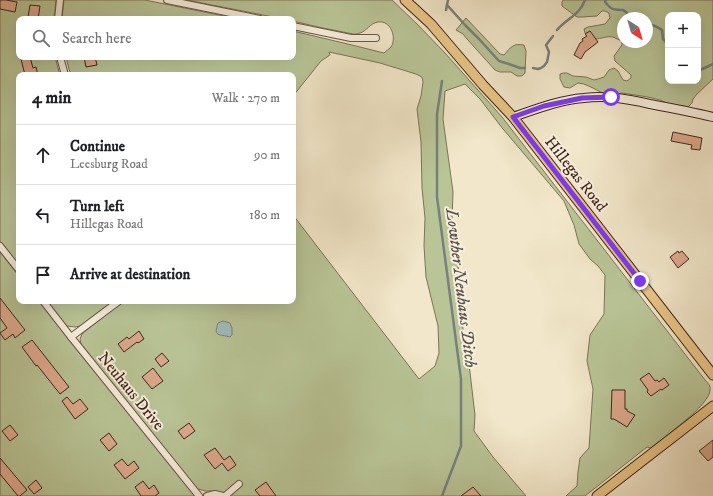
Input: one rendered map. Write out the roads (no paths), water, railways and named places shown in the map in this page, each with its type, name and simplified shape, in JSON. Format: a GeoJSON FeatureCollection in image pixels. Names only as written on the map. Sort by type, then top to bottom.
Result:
{"type":"FeatureCollection","features":[{"type":"Feature","properties":{"kind":"main road","name":"Hillegas Road"},"geometry":{"type":"LineString","coordinates":[[405,0],[431,24],[483,85],[513,117],[713,375]]}},
{"type":"Feature","properties":{"kind":"main road"},"geometry":{"type":"LineString","coordinates":[[513,117],[544,106],[564,101],[582,98],[611,97],[713,117]]}},
{"type":"Feature","properties":{"kind":"main road"},"geometry":{"type":"LineString","coordinates":[[597,496],[713,406]]}},
{"type":"Feature","properties":{"kind":"street"},"geometry":{"type":"LineString","coordinates":[[58,16],[60,0]]}},
{"type":"Feature","properties":{"kind":"street"},"geometry":{"type":"LineString","coordinates":[[166,0],[245,16]]}},
{"type":"Feature","properties":{"kind":"street"},"geometry":{"type":"LineString","coordinates":[[296,27],[351,38],[376,38]]}},
{"type":"Feature","properties":{"kind":"street"},"geometry":{"type":"LineString","coordinates":[[61,60],[64,72]]}},
{"type":"Feature","properties":{"kind":"street"},"geometry":{"type":"LineString","coordinates":[[0,246],[16,266]]}},
{"type":"Feature","properties":{"kind":"street","name":"Neuhaus Drive"},"geometry":{"type":"LineString","coordinates":[[45,304],[200,496]]}},
{"type":"Feature","properties":{"kind":"street"},"geometry":{"type":"LineString","coordinates":[[71,337],[115,304]]}},
{"type":"Feature","properties":{"kind":"street"},"geometry":{"type":"LineString","coordinates":[[207,496],[215,494],[224,496],[239,484]]}},
{"type":"Feature","properties":{"kind":"water"},"geometry":{"type":"Polygon","coordinates":[[[223,321],[230,323],[232,335],[230,337],[220,335],[216,331],[218,323],[223,321]]]}},
{"type":"Feature","properties":{"kind":"waterway","name":"Lowther Neuhaus Ditch"},"geometry":{"type":"LineString","coordinates":[[446,10],[448,0]]}},
{"type":"Feature","properties":{"kind":"waterway"},"geometry":{"type":"LineString","coordinates":[[557,30],[580,10],[585,0]]}},
{"type":"Feature","properties":{"kind":"waterway"},"geometry":{"type":"LineString","coordinates":[[606,0],[605,2],[611,8],[626,12]]}},
{"type":"Feature","properties":{"kind":"waterway"},"geometry":{"type":"LineString","coordinates":[[447,5],[499,61],[520,68],[525,68]]}},
{"type":"Feature","properties":{"kind":"waterway"},"geometry":{"type":"LineString","coordinates":[[653,25],[662,30],[663,39],[665,41]]}},
{"type":"Feature","properties":{"kind":"waterway"},"geometry":{"type":"LineString","coordinates":[[533,68],[541,68],[547,62],[549,52],[546,45],[553,36]]}},
{"type":"Feature","properties":{"kind":"waterway"},"geometry":{"type":"LineString","coordinates":[[701,70],[713,64]]}},
{"type":"Feature","properties":{"kind":"waterway","name":"Lowther Neuhaus Ditch"},"geometry":{"type":"LineString","coordinates":[[442,81],[437,114],[437,197],[461,379],[461,446],[442,496]]}}]}
